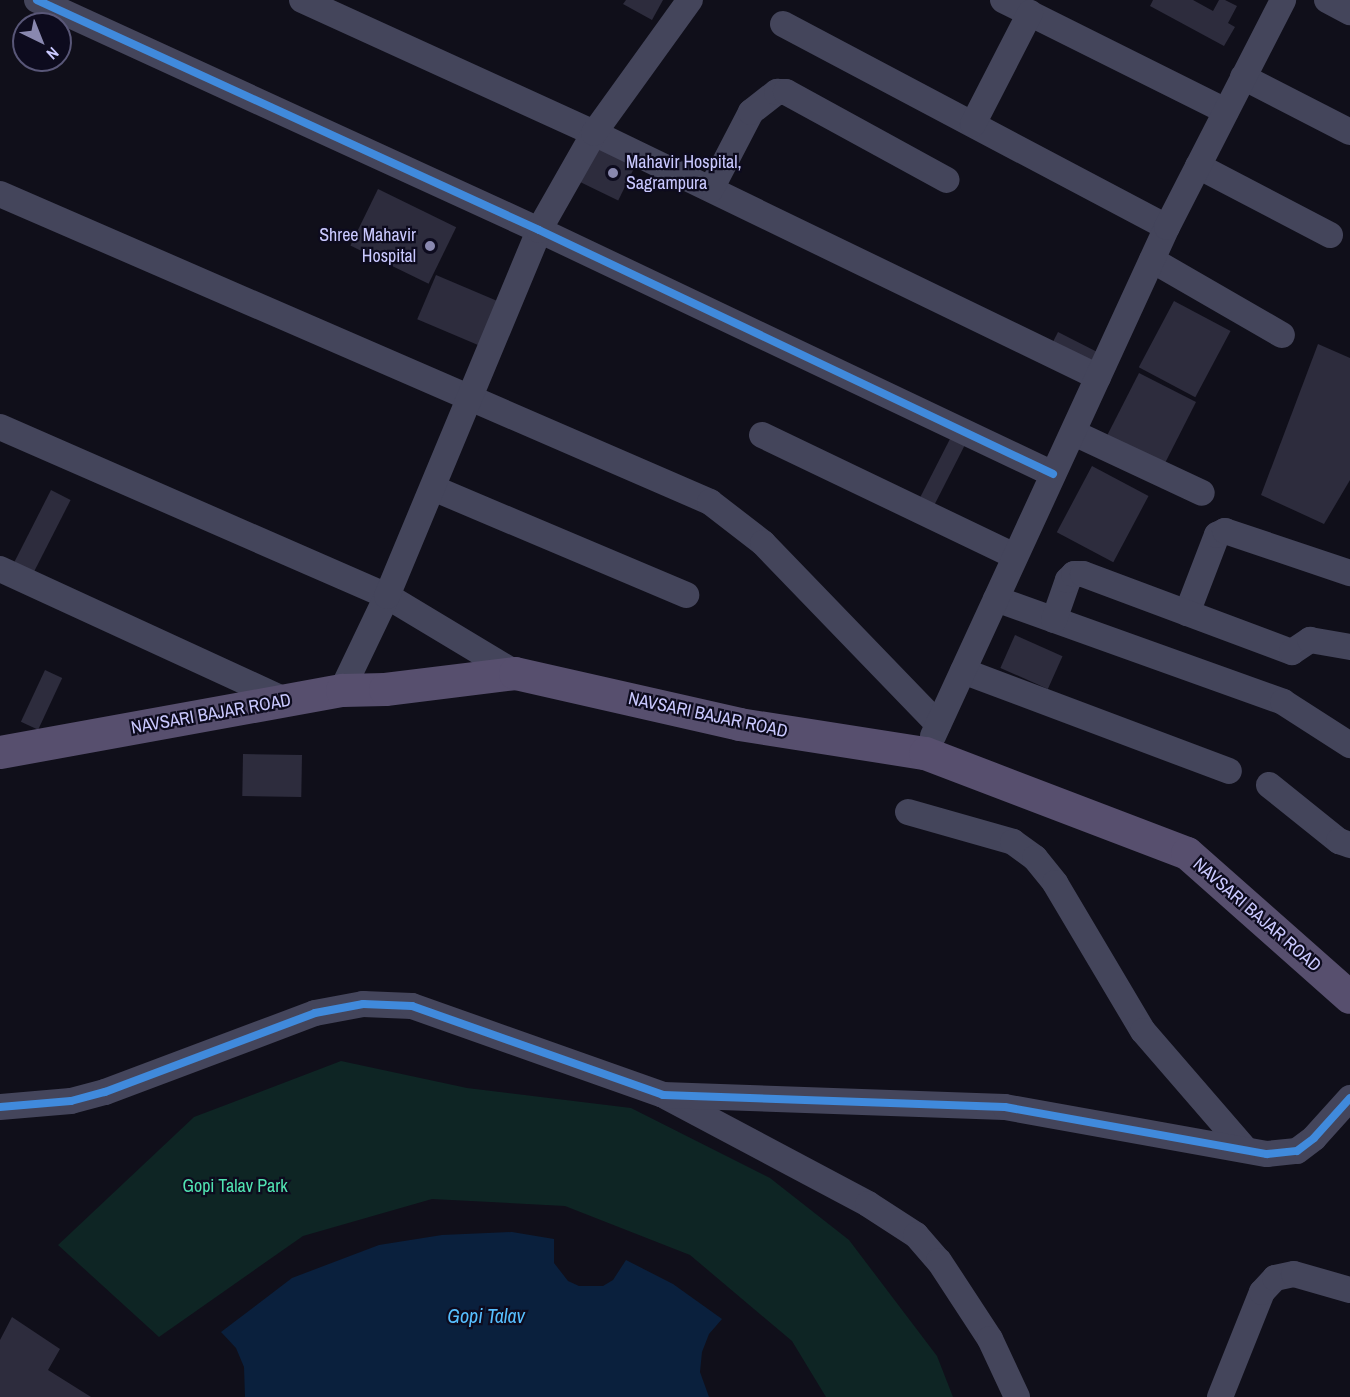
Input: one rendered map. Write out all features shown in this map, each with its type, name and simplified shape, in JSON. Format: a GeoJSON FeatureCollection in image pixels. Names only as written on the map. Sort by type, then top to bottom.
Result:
{"type":"FeatureCollection","features":[{"type":"Feature","properties":{"kind":"main road","name":"NAVSARI BAJAR ROAD"},"geometry":{"type":"LineString","coordinates":[[0,752],[342,690],[385,689],[515,673],[739,724],[925,753],[1187,853],[1350,997]]}},
{"type":"Feature","properties":{"kind":"street"},"geometry":{"type":"LineString","coordinates":[[37,0],[539,230],[1053,474]]}},
{"type":"Feature","properties":{"kind":"street"},"geometry":{"type":"LineString","coordinates":[[302,0],[594,133],[1098,377]]}},
{"type":"Feature","properties":{"kind":"street"},"geometry":{"type":"LineString","coordinates":[[342,690],[387,596],[471,399],[539,230],[594,133],[690,0]]}},
{"type":"Feature","properties":{"kind":"street"},"geometry":{"type":"LineString","coordinates":[[1004,0],[1226,111]]}},
{"type":"Feature","properties":{"kind":"street"},"geometry":{"type":"LineString","coordinates":[[925,753],[1167,227],[1282,0]]}},
{"type":"Feature","properties":{"kind":"street"},"geometry":{"type":"LineString","coordinates":[[1327,0],[1350,12]]}},
{"type":"Feature","properties":{"kind":"street"},"geometry":{"type":"LineString","coordinates":[[973,124],[1030,13]]}},
{"type":"Feature","properties":{"kind":"street"},"geometry":{"type":"LineString","coordinates":[[783,24],[1167,227]]}},
{"type":"Feature","properties":{"kind":"street"},"geometry":{"type":"LineString","coordinates":[[1243,77],[1350,132]]}},
{"type":"Feature","properties":{"kind":"street"},"geometry":{"type":"LineString","coordinates":[[711,189],[751,112],[777,92],[786,92],[947,180]]}},
{"type":"Feature","properties":{"kind":"street"},"geometry":{"type":"LineString","coordinates":[[1198,166],[1330,234]]}},
{"type":"Feature","properties":{"kind":"street"},"geometry":{"type":"LineString","coordinates":[[0,194],[710,502],[729,514],[763,543],[939,724]]}},
{"type":"Feature","properties":{"kind":"street"},"geometry":{"type":"LineString","coordinates":[[1152,260],[1282,335]]}},
{"type":"Feature","properties":{"kind":"street"},"geometry":{"type":"LineString","coordinates":[[0,427],[387,596],[515,673]]}},
{"type":"Feature","properties":{"kind":"street"},"geometry":{"type":"LineString","coordinates":[[1074,433],[1202,493]]}},
{"type":"Feature","properties":{"kind":"street"},"geometry":{"type":"LineString","coordinates":[[762,435],[1015,556]]}},
{"type":"Feature","properties":{"kind":"street"},"geometry":{"type":"LineString","coordinates":[[433,488],[686,595]]}},
{"type":"Feature","properties":{"kind":"street"},"geometry":{"type":"LineString","coordinates":[[1188,613],[1217,535],[1225,531],[1350,573]]}},
{"type":"Feature","properties":{"kind":"street"},"geometry":{"type":"LineString","coordinates":[[0,568],[285,700]]}},
{"type":"Feature","properties":{"kind":"street"},"geometry":{"type":"LineString","coordinates":[[1054,620],[1068,579],[1074,574],[1292,652],[1310,640],[1350,647]]}},
{"type":"Feature","properties":{"kind":"street"},"geometry":{"type":"LineString","coordinates":[[996,599],[1283,702],[1350,746]]}},
{"type":"Feature","properties":{"kind":"street"},"geometry":{"type":"LineString","coordinates":[[963,671],[1229,771]]}},
{"type":"Feature","properties":{"kind":"street"},"geometry":{"type":"LineString","coordinates":[[1269,785],[1339,841],[1350,845]]}},
{"type":"Feature","properties":{"kind":"street"},"geometry":{"type":"LineString","coordinates":[[908,812],[1013,842],[1035,858],[1056,884],[1143,1031],[1246,1150]]}},
{"type":"Feature","properties":{"kind":"street"},"geometry":{"type":"LineString","coordinates":[[0,1107],[71,1101],[105,1092],[315,1013],[363,1004],[412,1006],[663,1095],[868,1204],[916,1235],[939,1261],[990,1339],[1017,1397]]}},
{"type":"Feature","properties":{"kind":"street"},"geometry":{"type":"LineString","coordinates":[[663,1095],[1005,1107],[1267,1154],[1297,1151],[1314,1138],[1350,1098]]}},
{"type":"Feature","properties":{"kind":"street"},"geometry":{"type":"LineString","coordinates":[[1220,1397],[1262,1292],[1275,1278],[1294,1274],[1350,1290]]}},
{"type":"Feature","properties":{"kind":"green space","name":"Gopi Talav Park"},"geometry":{"type":"Polygon","coordinates":[[[341,1061],[467,1088],[631,1108],[770,1178],[849,1240],[937,1356],[953,1397],[826,1397],[792,1341],[690,1255],[565,1206],[432,1199],[303,1236],[159,1337],[58,1245],[194,1117],[341,1061]]]}},
{"type":"Feature","properties":{"kind":"water","name":"Gopi Talav"},"geometry":{"type":"Polygon","coordinates":[[[512,1232],[554,1239],[554,1263],[568,1281],[579,1286],[603,1286],[613,1280],[626,1260],[673,1284],[722,1319],[709,1334],[702,1352],[700,1372],[709,1397],[245,1397],[244,1367],[236,1348],[221,1332],[292,1278],[379,1245],[442,1235],[512,1232]]]}},
{"type":"Feature","properties":{"kind":"building"},"geometry":{"type":"Polygon","coordinates":[[[626,0],[663,0],[652,20],[623,4],[626,0]]]}},
{"type":"Feature","properties":{"kind":"building"},"geometry":{"type":"Polygon","coordinates":[[[1153,0],[1193,0],[1213,11],[1219,0],[1225,0],[1237,6],[1228,23],[1235,27],[1224,46],[1150,6],[1153,0]]]}},
{"type":"Feature","properties":{"kind":"building"},"geometry":{"type":"Polygon","coordinates":[[[598,144],[637,163],[618,201],[580,182],[598,144]]]}},
{"type":"Feature","properties":{"kind":"building"},"geometry":{"type":"Polygon","coordinates":[[[378,189],[456,227],[429,284],[350,246],[378,189]]]}},
{"type":"Feature","properties":{"kind":"building"},"geometry":{"type":"Polygon","coordinates":[[[436,275],[505,304],[486,348],[417,319],[436,275]]]}},
{"type":"Feature","properties":{"kind":"building"},"geometry":{"type":"Polygon","coordinates":[[[1174,301],[1231,331],[1195,397],[1139,367],[1174,301]]]}},
{"type":"Feature","properties":{"kind":"building"},"geometry":{"type":"Polygon","coordinates":[[[1058,332],[1102,354],[1095,367],[1052,344],[1058,332]]]}},
{"type":"Feature","properties":{"kind":"building"},"geometry":{"type":"Polygon","coordinates":[[[1318,344],[1350,358],[1350,480],[1324,524],[1261,495],[1318,344]]]}},
{"type":"Feature","properties":{"kind":"building"},"geometry":{"type":"Polygon","coordinates":[[[1139,373],[1196,402],[1162,469],[1105,440],[1139,373]]]}},
{"type":"Feature","properties":{"kind":"building"},"geometry":{"type":"Polygon","coordinates":[[[951,437],[965,444],[930,513],[916,506],[951,437]]]}},
{"type":"Feature","properties":{"kind":"building"},"geometry":{"type":"Polygon","coordinates":[[[1092,466],[1149,496],[1113,562],[1057,532],[1092,466]]]}},
{"type":"Feature","properties":{"kind":"building"},"geometry":{"type":"Polygon","coordinates":[[[51,490],[71,500],[32,577],[12,567],[51,490]]]}},
{"type":"Feature","properties":{"kind":"building"},"geometry":{"type":"Polygon","coordinates":[[[1015,635],[1063,656],[1048,689],[1000,668],[1015,635]]]}},
{"type":"Feature","properties":{"kind":"building"},"geometry":{"type":"Polygon","coordinates":[[[45,670],[62,678],[38,730],[21,722],[45,670]]]}},
{"type":"Feature","properties":{"kind":"building"},"geometry":{"type":"Polygon","coordinates":[[[243,754],[302,755],[301,797],[242,796],[243,754]]]}},
{"type":"Feature","properties":{"kind":"building"},"geometry":{"type":"Polygon","coordinates":[[[12,1317],[60,1349],[48,1370],[91,1397],[0,1397],[0,1340],[12,1317]]]}},
{"type":"Feature","properties":{"kind":"cycle path"},"geometry":{"type":"LineString","coordinates":[[37,0],[539,230],[1053,474]]}},
{"type":"Feature","properties":{"kind":"cycle path"},"geometry":{"type":"LineString","coordinates":[[0,1107],[71,1101],[105,1092],[315,1013],[363,1004],[412,1006],[663,1095],[1005,1107],[1267,1154],[1297,1151],[1314,1138],[1350,1098]]}},
{"type":"Feature","properties":{"kind":"place","name":"Mahavir Hospital, Sagrampura"},"geometry":{"type":"Point","coordinates":[613,173]}},
{"type":"Feature","properties":{"kind":"place","name":"Shree Mahavir Hospital"},"geometry":{"type":"Point","coordinates":[430,246]}}]}
